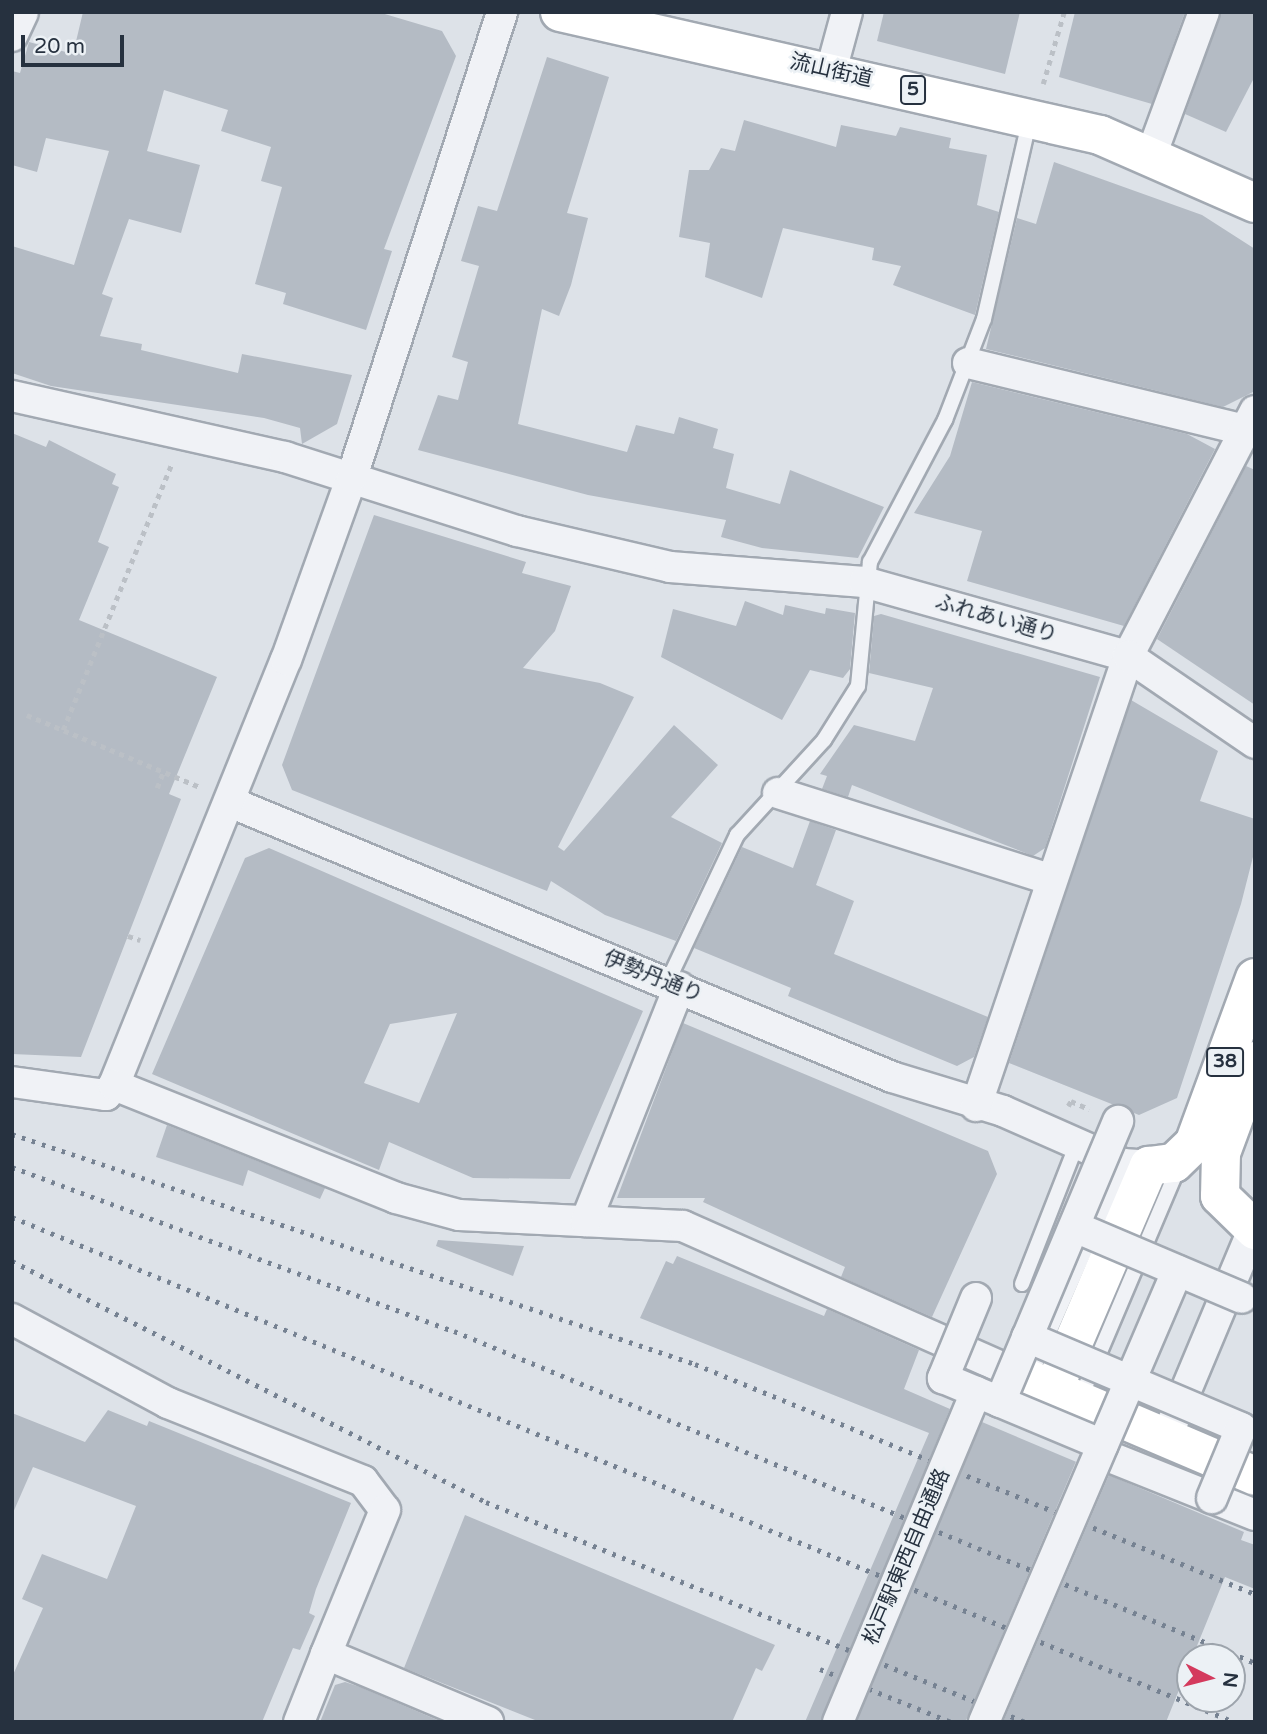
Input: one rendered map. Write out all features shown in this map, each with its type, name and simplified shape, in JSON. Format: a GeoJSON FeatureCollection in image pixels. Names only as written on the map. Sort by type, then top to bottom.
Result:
{"type":"FeatureCollection","features":[{"type":"Feature","properties":{"kind":"main road","name":"流山街道"},"geometry":{"type":"LineString","coordinates":[[560,12],[831,71],[1033,119],[1152,153],[1255,203]]}},
{"type":"Feature","properties":{"kind":"main road","name":"38"},"geometry":{"type":"LineString","coordinates":[[1174,1157],[1255,978]]}},
{"type":"Feature","properties":{"kind":"main road","name":"38"},"geometry":{"type":"LineString","coordinates":[[1174,1157],[1255,1061]]}},
{"type":"Feature","properties":{"kind":"main road"},"geometry":{"type":"LineString","coordinates":[[1254,1230],[1220,1196],[1174,1157],[1027,1393],[1166,1438],[1255,1476]]}},
{"type":"Feature","properties":{"kind":"street"},"geometry":{"type":"LineString","coordinates":[[12,36],[23,12]]}},
{"type":"Feature","properties":{"kind":"street"},"geometry":{"type":"LineString","coordinates":[[12,1082],[106,1095],[114,1085],[219,796],[352,477],[502,12]]}},
{"type":"Feature","properties":{"kind":"street"},"geometry":{"type":"LineString","coordinates":[[831,71],[846,12]]}},
{"type":"Feature","properties":{"kind":"street"},"geometry":{"type":"LineString","coordinates":[[1152,153],[1204,12]]}},
{"type":"Feature","properties":{"kind":"street"},"geometry":{"type":"LineString","coordinates":[[968,363],[1248,420],[1128,656],[1049,879],[976,1106]]}},
{"type":"Feature","properties":{"kind":"street","name":"ふれあい通り"},"geometry":{"type":"LineString","coordinates":[[12,396],[352,477],[517,531],[670,567],[864,582],[1128,656],[1255,743]]}},
{"type":"Feature","properties":{"kind":"street"},"geometry":{"type":"LineString","coordinates":[[778,793],[1049,879]]}},
{"type":"Feature","properties":{"kind":"street","name":"伊勢丹通り"},"geometry":{"type":"LineString","coordinates":[[219,796],[673,985],[976,1106],[1077,1144],[1174,1157]]}},
{"type":"Feature","properties":{"kind":"street"},"geometry":{"type":"LineString","coordinates":[[586,1220],[673,985]]}},
{"type":"Feature","properties":{"kind":"street"},"geometry":{"type":"LineString","coordinates":[[114,1085],[396,1198],[459,1215],[683,1226],[1027,1393],[1102,1449],[1255,1515]]}},
{"type":"Feature","properties":{"kind":"street","name":"松戸駅東西自由通路"},"geometry":{"type":"LineString","coordinates":[[838,1722],[1027,1393],[1027,1337],[1118,1121]]}},
{"type":"Feature","properties":{"kind":"street"},"geometry":{"type":"LineString","coordinates":[[1075,1227],[1242,1298]]}},
{"type":"Feature","properties":{"kind":"street"},"geometry":{"type":"LineString","coordinates":[[1166,1438],[1254,1230]]}},
{"type":"Feature","properties":{"kind":"street"},"geometry":{"type":"LineString","coordinates":[[1195,1409],[1255,1269]]}},
{"type":"Feature","properties":{"kind":"street"},"geometry":{"type":"LineString","coordinates":[[984,1722],[1177,1271]]}},
{"type":"Feature","properties":{"kind":"street"},"geometry":{"type":"LineString","coordinates":[[976,1298],[943,1378],[1027,1393]]}},
{"type":"Feature","properties":{"kind":"street"},"geometry":{"type":"LineString","coordinates":[[12,1319],[169,1403],[363,1482],[385,1510],[299,1722]]}},
{"type":"Feature","properties":{"kind":"street"},"geometry":{"type":"LineString","coordinates":[[1027,1337],[1241,1428],[1212,1498]]}},
{"type":"Feature","properties":{"kind":"street"},"geometry":{"type":"LineString","coordinates":[[326,1654],[488,1722]]}},
{"type":"Feature","properties":{"kind":"lane"},"geometry":{"type":"LineString","coordinates":[[673,985],[737,835],[824,740],[858,686],[870,604],[864,582],[883,529],[945,420],[968,363],[1033,119]]}},
{"type":"Feature","properties":{"kind":"lane"},"geometry":{"type":"LineString","coordinates":[[1021,1284],[1077,1144]]}},
{"type":"Feature","properties":{"kind":"path"},"geometry":{"type":"LineString","coordinates":[[1033,119],[1064,12]]}},
{"type":"Feature","properties":{"kind":"path"},"geometry":{"type":"LineString","coordinates":[[63,730],[177,452]]}},
{"type":"Feature","properties":{"kind":"path"},"geometry":{"type":"LineString","coordinates":[[27,715],[219,796]]}},
{"type":"Feature","properties":{"kind":"path"},"geometry":{"type":"LineString","coordinates":[[157,789],[163,772]]}},
{"type":"Feature","properties":{"kind":"building"},"geometry":{"type":"Polygon","coordinates":[[[83,12],[378,12],[442,31],[456,56],[384,249],[392,251],[366,330],[283,304],[286,293],[255,284],[282,187],[261,181],[271,147],[221,131],[228,110],[164,90],[147,151],[200,165],[181,233],[129,219],[102,294],[113,298],[100,336],[142,344],[141,350],[238,373],[242,354],[352,375],[337,424],[302,444],[300,428],[264,418],[51,386],[12,373],[12,246],[74,265],[109,151],[46,138],[37,172],[12,165],[12,71],[20,73],[29,42],[73,54],[83,12]]]}},
{"type":"Feature","properties":{"kind":"building"},"geometry":{"type":"Polygon","coordinates":[[[884,12],[1020,12],[1005,74],[877,41],[884,12]]]}},
{"type":"Feature","properties":{"kind":"building"},"geometry":{"type":"Polygon","coordinates":[[[1075,12],[1185,12],[1152,104],[1059,77],[1075,12]]]}},
{"type":"Feature","properties":{"kind":"building"},"geometry":{"type":"Polygon","coordinates":[[[1221,12],[1255,12],[1255,76],[1226,132],[1185,114],[1221,12]]]}},
{"type":"Feature","properties":{"kind":"building"},"geometry":{"type":"Polygon","coordinates":[[[547,57],[609,77],[567,213],[588,218],[571,285],[559,316],[542,309],[518,424],[627,452],[636,425],[674,434],[679,417],[718,429],[713,448],[734,454],[726,488],[780,504],[790,470],[884,507],[858,558],[762,548],[721,537],[726,520],[588,495],[418,450],[438,395],[458,400],[468,362],[452,357],[479,266],[461,261],[478,206],[497,211],[547,57]]]}},
{"type":"Feature","properties":{"kind":"building"},"geometry":{"type":"Polygon","coordinates":[[[744,120],[836,147],[841,125],[896,136],[900,127],[951,138],[949,148],[987,155],[977,205],[999,212],[975,315],[893,285],[901,266],[872,260],[874,248],[783,228],[762,298],[705,277],[710,243],[679,237],[689,170],[709,170],[721,148],[735,151],[744,120]]]}},
{"type":"Feature","properties":{"kind":"building"},"geometry":{"type":"Polygon","coordinates":[[[1054,162],[1202,215],[1255,249],[1255,391],[1223,407],[986,349],[1017,218],[1036,224],[1054,162]]]}},
{"type":"Feature","properties":{"kind":"building"},"geometry":{"type":"Polygon","coordinates":[[[972,382],[1187,434],[1215,449],[1124,626],[967,581],[982,531],[914,513],[950,456],[972,382]]]}},
{"type":"Feature","properties":{"kind":"building"},"geometry":{"type":"Polygon","coordinates":[[[12,433],[46,447],[49,440],[116,474],[112,484],[119,487],[98,542],[109,547],[79,620],[217,677],[169,794],[181,799],[81,1057],[12,1054],[12,433]]]}},
{"type":"Feature","properties":{"kind":"building"},"geometry":{"type":"Polygon","coordinates":[[[1246,466],[1255,470],[1255,705],[1157,639],[1246,466]]]}},
{"type":"Feature","properties":{"kind":"building"},"geometry":{"type":"Polygon","coordinates":[[[374,515],[526,562],[522,573],[571,586],[555,631],[523,668],[600,683],[634,697],[558,847],[564,851],[674,725],[718,765],[671,817],[722,843],[676,941],[605,915],[551,881],[547,891],[292,790],[282,765],[374,515]]]}},
{"type":"Feature","properties":{"kind":"building"},"geometry":{"type":"Polygon","coordinates":[[[745,601],[783,615],[785,605],[825,614],[826,608],[855,613],[850,669],[843,678],[810,670],[782,720],[661,657],[673,609],[736,626],[745,601]]]}},
{"type":"Feature","properties":{"kind":"building"},"geometry":{"type":"Polygon","coordinates":[[[881,614],[1100,677],[1045,848],[1033,856],[852,785],[848,797],[822,789],[827,776],[820,774],[854,725],[915,741],[933,688],[869,673],[874,616],[881,614]]]}},
{"type":"Feature","properties":{"kind":"building"},"geometry":{"type":"Polygon","coordinates":[[[1131,700],[1218,751],[1200,801],[1255,819],[1255,849],[1241,904],[1177,1098],[1139,1115],[1009,1063],[1131,700]]]}},
{"type":"Feature","properties":{"kind":"building"},"geometry":{"type":"Polygon","coordinates":[[[810,821],[836,830],[816,885],[854,901],[834,954],[988,1017],[974,1057],[957,1066],[788,996],[791,988],[694,948],[742,847],[793,868],[810,821]]]}},
{"type":"Feature","properties":{"kind":"building"},"geometry":{"type":"Polygon","coordinates":[[[269,848],[643,1011],[570,1179],[473,1178],[389,1142],[379,1170],[152,1074],[245,858],[269,848]],[[457,1013],[390,1024],[364,1083],[419,1103],[457,1013]]]}},
{"type":"Feature","properties":{"kind":"building"},"geometry":{"type":"Polygon","coordinates":[[[683,1023],[988,1151],[997,1174],[932,1317],[841,1277],[845,1267],[703,1202],[705,1198],[617,1198],[683,1023]]]}},
{"type":"Feature","properties":{"kind":"building"},"geometry":{"type":"Polygon","coordinates":[[[167,1125],[325,1188],[320,1199],[248,1170],[243,1186],[156,1157],[167,1125]]]}},
{"type":"Feature","properties":{"kind":"building"},"geometry":{"type":"Polygon","coordinates":[[[438,1240],[524,1246],[513,1276],[436,1246],[438,1240]]]}},
{"type":"Feature","properties":{"kind":"building"},"geometry":{"type":"Polygon","coordinates":[[[677,1256],[824,1316],[827,1309],[919,1350],[904,1389],[950,1409],[821,1722],[805,1722],[929,1433],[640,1318],[666,1261],[673,1264],[677,1256]]]}},
{"type":"Feature","properties":{"kind":"building"},"geometry":{"type":"Polygon","coordinates":[[[108,1410],[147,1426],[149,1421],[351,1503],[316,1589],[309,1613],[315,1616],[300,1650],[293,1648],[262,1722],[12,1722],[12,1677],[43,1608],[22,1599],[42,1554],[107,1579],[136,1506],[33,1467],[12,1515],[12,1413],[85,1442],[108,1410]]]}},
{"type":"Feature","properties":{"kind":"building"},"geometry":{"type":"Polygon","coordinates":[[[982,1422],[1076,1462],[965,1722],[855,1721],[982,1422]]]}},
{"type":"Feature","properties":{"kind":"building"},"geometry":{"type":"Polygon","coordinates":[[[1109,1475],[1244,1532],[1241,1540],[1255,1545],[1255,1589],[1225,1577],[1198,1643],[1176,1643],[1176,1697],[1166,1722],[1003,1722],[1109,1475]]]}},
{"type":"Feature","properties":{"kind":"building"},"geometry":{"type":"Polygon","coordinates":[[[465,1515],[775,1645],[762,1671],[756,1668],[732,1722],[540,1722],[404,1668],[465,1515]]]}},
{"type":"Feature","properties":{"kind":"building"},"geometry":{"type":"Polygon","coordinates":[[[345,1682],[442,1722],[320,1722],[335,1685],[345,1682]]]}},
{"type":"Feature","properties":{"kind":"railway"},"geometry":{"type":"LineString","coordinates":[[12,1134],[695,1364],[1255,1594]]}},
{"type":"Feature","properties":{"kind":"railway"},"geometry":{"type":"LineString","coordinates":[[12,1167],[454,1331],[1255,1663]]}},
{"type":"Feature","properties":{"kind":"railway"},"geometry":{"type":"LineString","coordinates":[[12,1217],[1234,1722]]}},
{"type":"Feature","properties":{"kind":"railway"},"geometry":{"type":"LineString","coordinates":[[12,1261],[486,1502],[1025,1722]]}},
{"type":"Feature","properties":{"kind":"railway"},"geometry":{"type":"LineString","coordinates":[[820,1669],[951,1722]]}}]}
